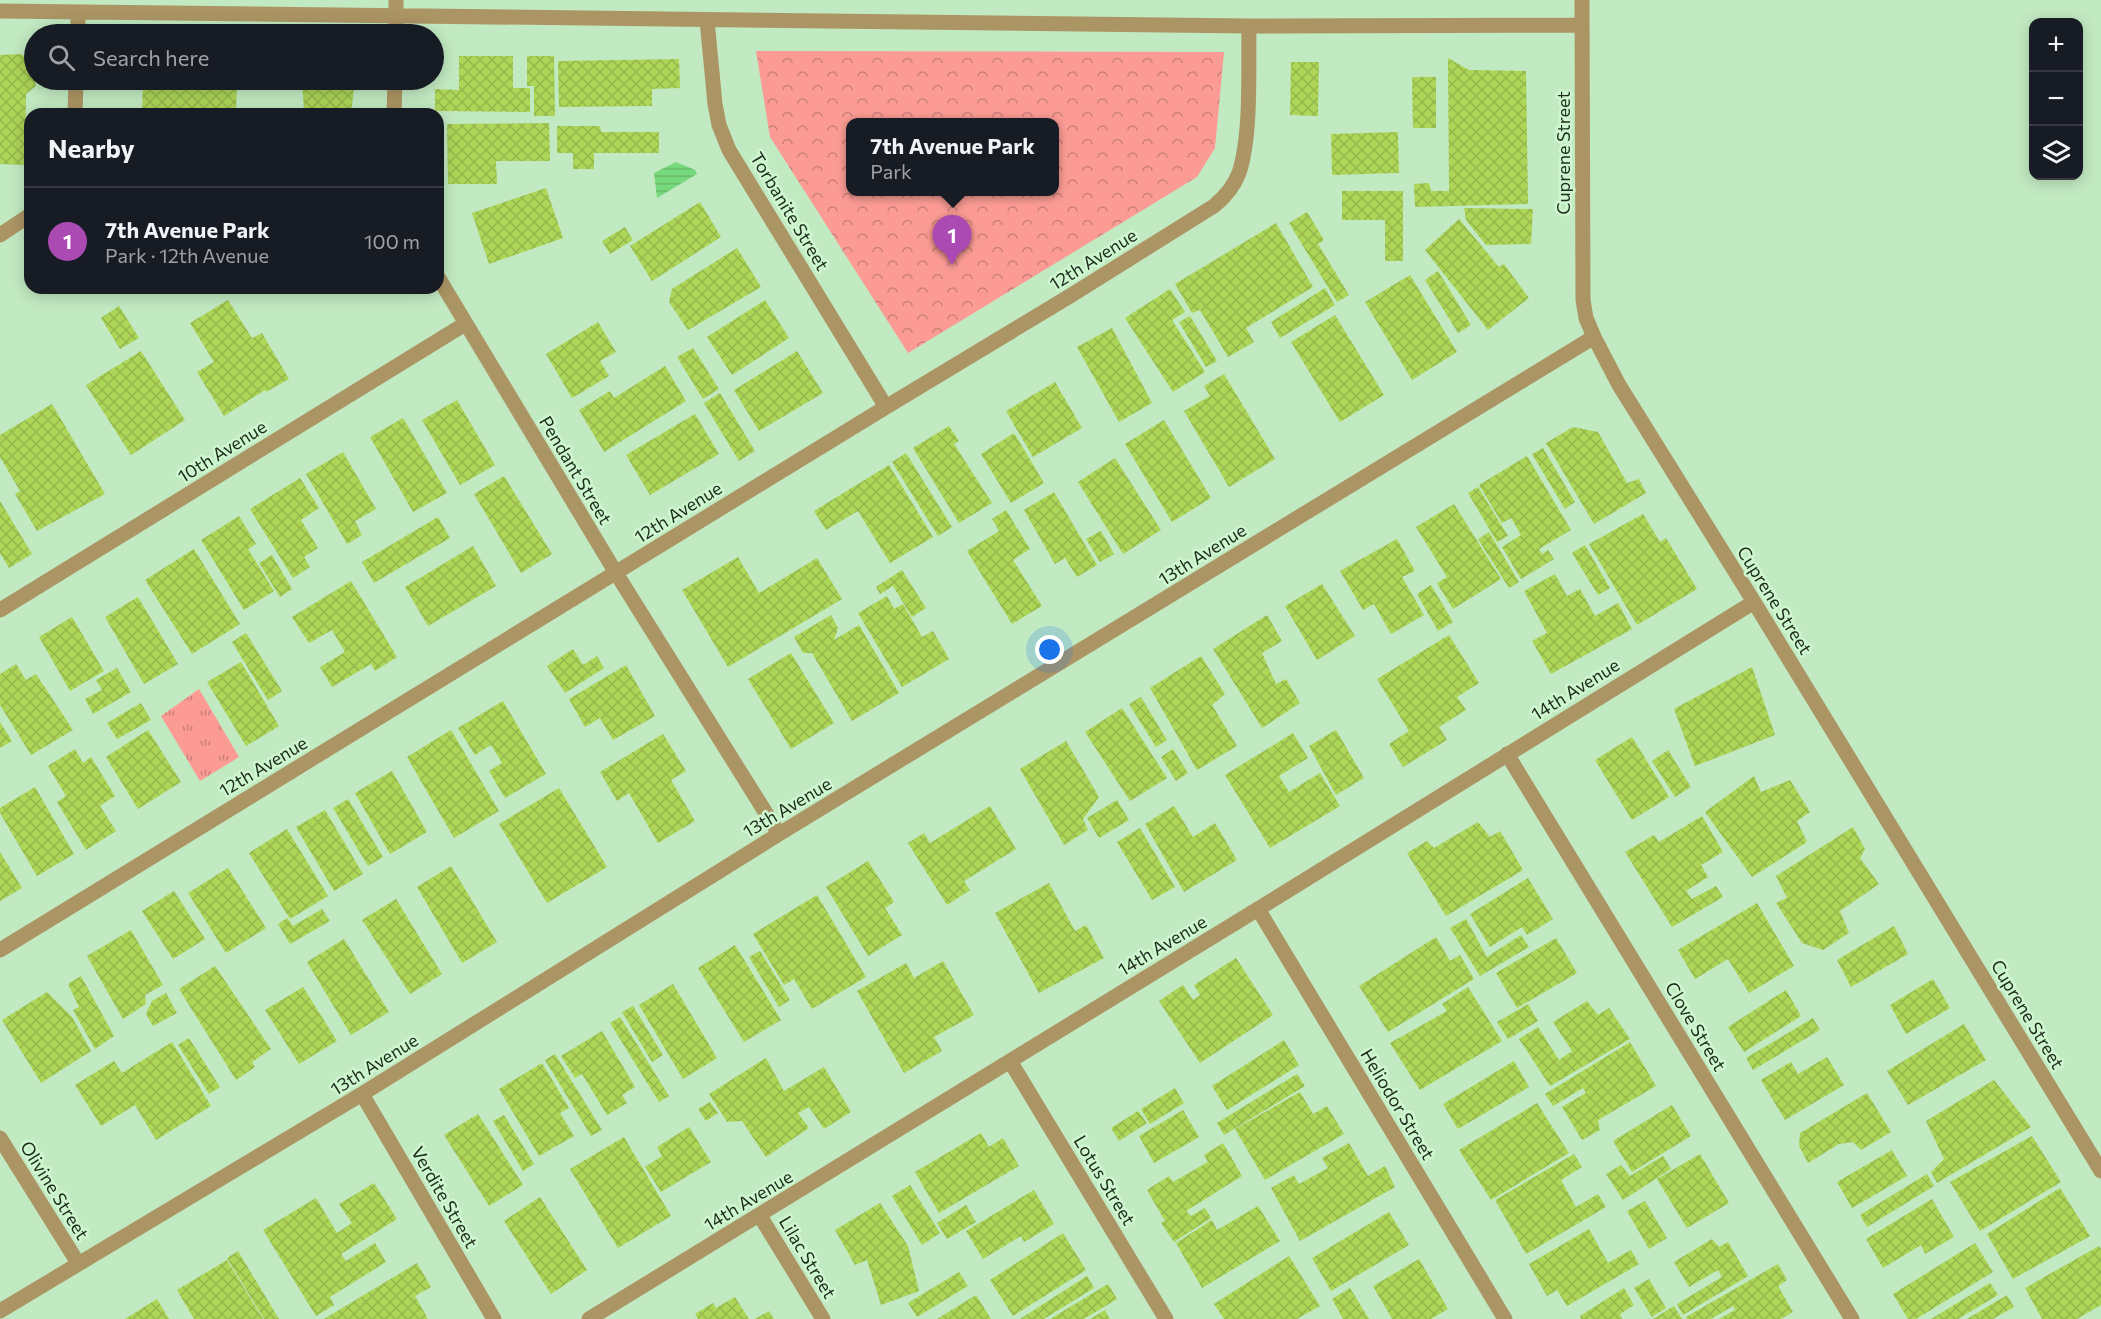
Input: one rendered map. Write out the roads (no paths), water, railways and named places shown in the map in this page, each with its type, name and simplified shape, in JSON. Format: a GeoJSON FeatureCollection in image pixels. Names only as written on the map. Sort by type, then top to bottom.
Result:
{"type":"FeatureCollection","features":[{"type":"Feature","properties":{"kind":"street","name":"Cuprene Street"},"geometry":{"type":"LineString","coordinates":[[1582,0],[1583,300],[1586,318],[1594,337],[1619,385],[2101,1171]]}},
{"type":"Feature","properties":{"kind":"street"},"geometry":{"type":"LineString","coordinates":[[0,11],[396,8],[707,20],[1249,26],[1581,25]]}},
{"type":"Feature","properties":{"kind":"street"},"geometry":{"type":"LineString","coordinates":[[396,8],[396,24]]}},
{"type":"Feature","properties":{"kind":"street"},"geometry":{"type":"LineString","coordinates":[[78,12],[78,24]]}},
{"type":"Feature","properties":{"kind":"street","name":"Torbanite Street"},"geometry":{"type":"LineString","coordinates":[[707,20],[715,104],[719,125],[729,150],[886,407]]}},
{"type":"Feature","properties":{"kind":"street","name":"12th Avenue"},"geometry":{"type":"LineString","coordinates":[[0,950],[1070,296],[1221,200],[1229,191],[1239,172],[1246,135],[1249,26]]}},
{"type":"Feature","properties":{"kind":"street"},"geometry":{"type":"LineString","coordinates":[[75,108],[76,90]]}},
{"type":"Feature","properties":{"kind":"street"},"geometry":{"type":"LineString","coordinates":[[394,108],[395,90]]}},
{"type":"Feature","properties":{"kind":"street"},"geometry":{"type":"LineString","coordinates":[[0,235],[24,219]]}},
{"type":"Feature","properties":{"kind":"street","name":"Pendant Street"},"geometry":{"type":"LineString","coordinates":[[444,287],[616,573],[779,834]]}},
{"type":"Feature","properties":{"kind":"street","name":"10th Avenue"},"geometry":{"type":"LineString","coordinates":[[0,610],[465,324]]}},
{"type":"Feature","properties":{"kind":"street","name":"13th Avenue"},"geometry":{"type":"LineString","coordinates":[[0,1311],[362,1094],[779,834],[1594,337]]}},
{"type":"Feature","properties":{"kind":"street","name":"14th Avenue"},"geometry":{"type":"LineString","coordinates":[[589,1319],[760,1216],[1754,602]]}},
{"type":"Feature","properties":{"kind":"street","name":"Clove Street"},"geometry":{"type":"LineString","coordinates":[[1507,754],[1852,1319]]}},
{"type":"Feature","properties":{"kind":"street","name":"Heliodor Street"},"geometry":{"type":"LineString","coordinates":[[1258,909],[1505,1319]]}},
{"type":"Feature","properties":{"kind":"street","name":"Lotus Street"},"geometry":{"type":"LineString","coordinates":[[1010,1061],[1166,1319]]}},
{"type":"Feature","properties":{"kind":"street","name":"Verdite Street"},"geometry":{"type":"LineString","coordinates":[[362,1094],[494,1319]]}},
{"type":"Feature","properties":{"kind":"street","name":"Olivine Street"},"geometry":{"type":"LineString","coordinates":[[0,1138],[78,1263]]}},
{"type":"Feature","properties":{"kind":"street","name":"Lilac Street"},"geometry":{"type":"LineString","coordinates":[[760,1216],[823,1319]]}},
{"type":"Feature","properties":{"kind":"place","name":"7th Avenue Park"},"geometry":{"type":"Point","coordinates":[952,265]}}]}
